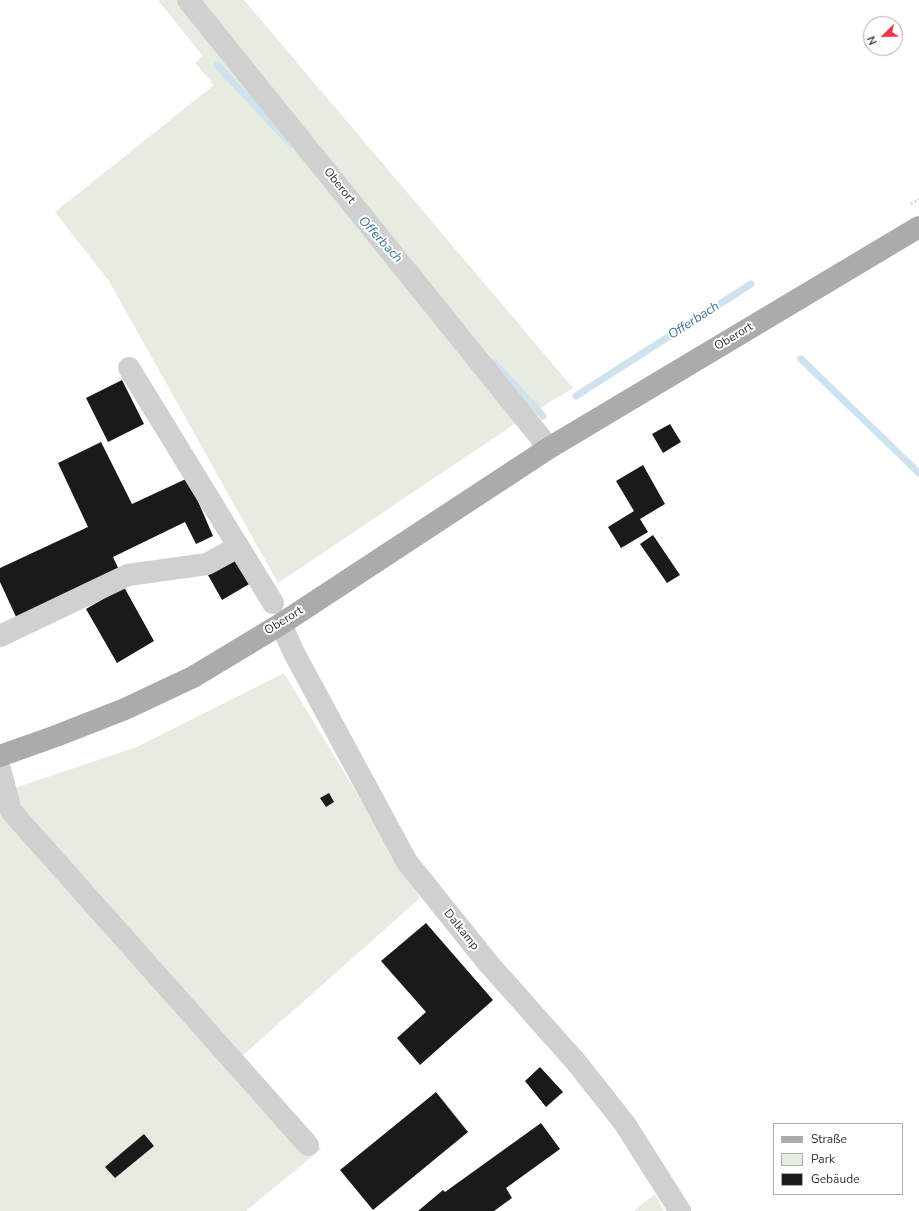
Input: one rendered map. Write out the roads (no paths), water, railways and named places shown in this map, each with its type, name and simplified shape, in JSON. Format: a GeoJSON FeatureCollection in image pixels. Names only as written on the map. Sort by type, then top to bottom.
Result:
{"type":"FeatureCollection","features":[{"type":"Feature","properties":{"kind":"main road","name":"Oberort"},"geometry":{"type":"LineString","coordinates":[[0,756],[125,709],[193,677],[281,624],[549,448],[919,227]]}},
{"type":"Feature","properties":{"kind":"street","name":"Oberort"},"geometry":{"type":"LineString","coordinates":[[188,0],[549,448]]}},
{"type":"Feature","properties":{"kind":"street"},"geometry":{"type":"LineString","coordinates":[[129,368],[273,603]]}},
{"type":"Feature","properties":{"kind":"street"},"geometry":{"type":"LineString","coordinates":[[0,636],[128,575],[207,564],[238,547]]}},
{"type":"Feature","properties":{"kind":"street","name":"Dalkamp"},"geometry":{"type":"LineString","coordinates":[[281,624],[294,653],[407,862],[488,963],[576,1062],[625,1124],[680,1211]]}},
{"type":"Feature","properties":{"kind":"street"},"geometry":{"type":"LineString","coordinates":[[0,769],[11,811],[308,1145]]}},
{"type":"Feature","properties":{"kind":"waterway","name":"Offerbach"},"geometry":{"type":"LineString","coordinates":[[217,65],[291,144]]}},
{"type":"Feature","properties":{"kind":"waterway","name":"Offerbach"},"geometry":{"type":"LineString","coordinates":[[576,396],[751,284]]}},
{"type":"Feature","properties":{"kind":"waterway","name":"Offerbach"},"geometry":{"type":"LineString","coordinates":[[801,359],[919,473]]}},
{"type":"Feature","properties":{"kind":"waterway","name":"Offerbach"},"geometry":{"type":"LineString","coordinates":[[494,363],[543,416]]}}]}
